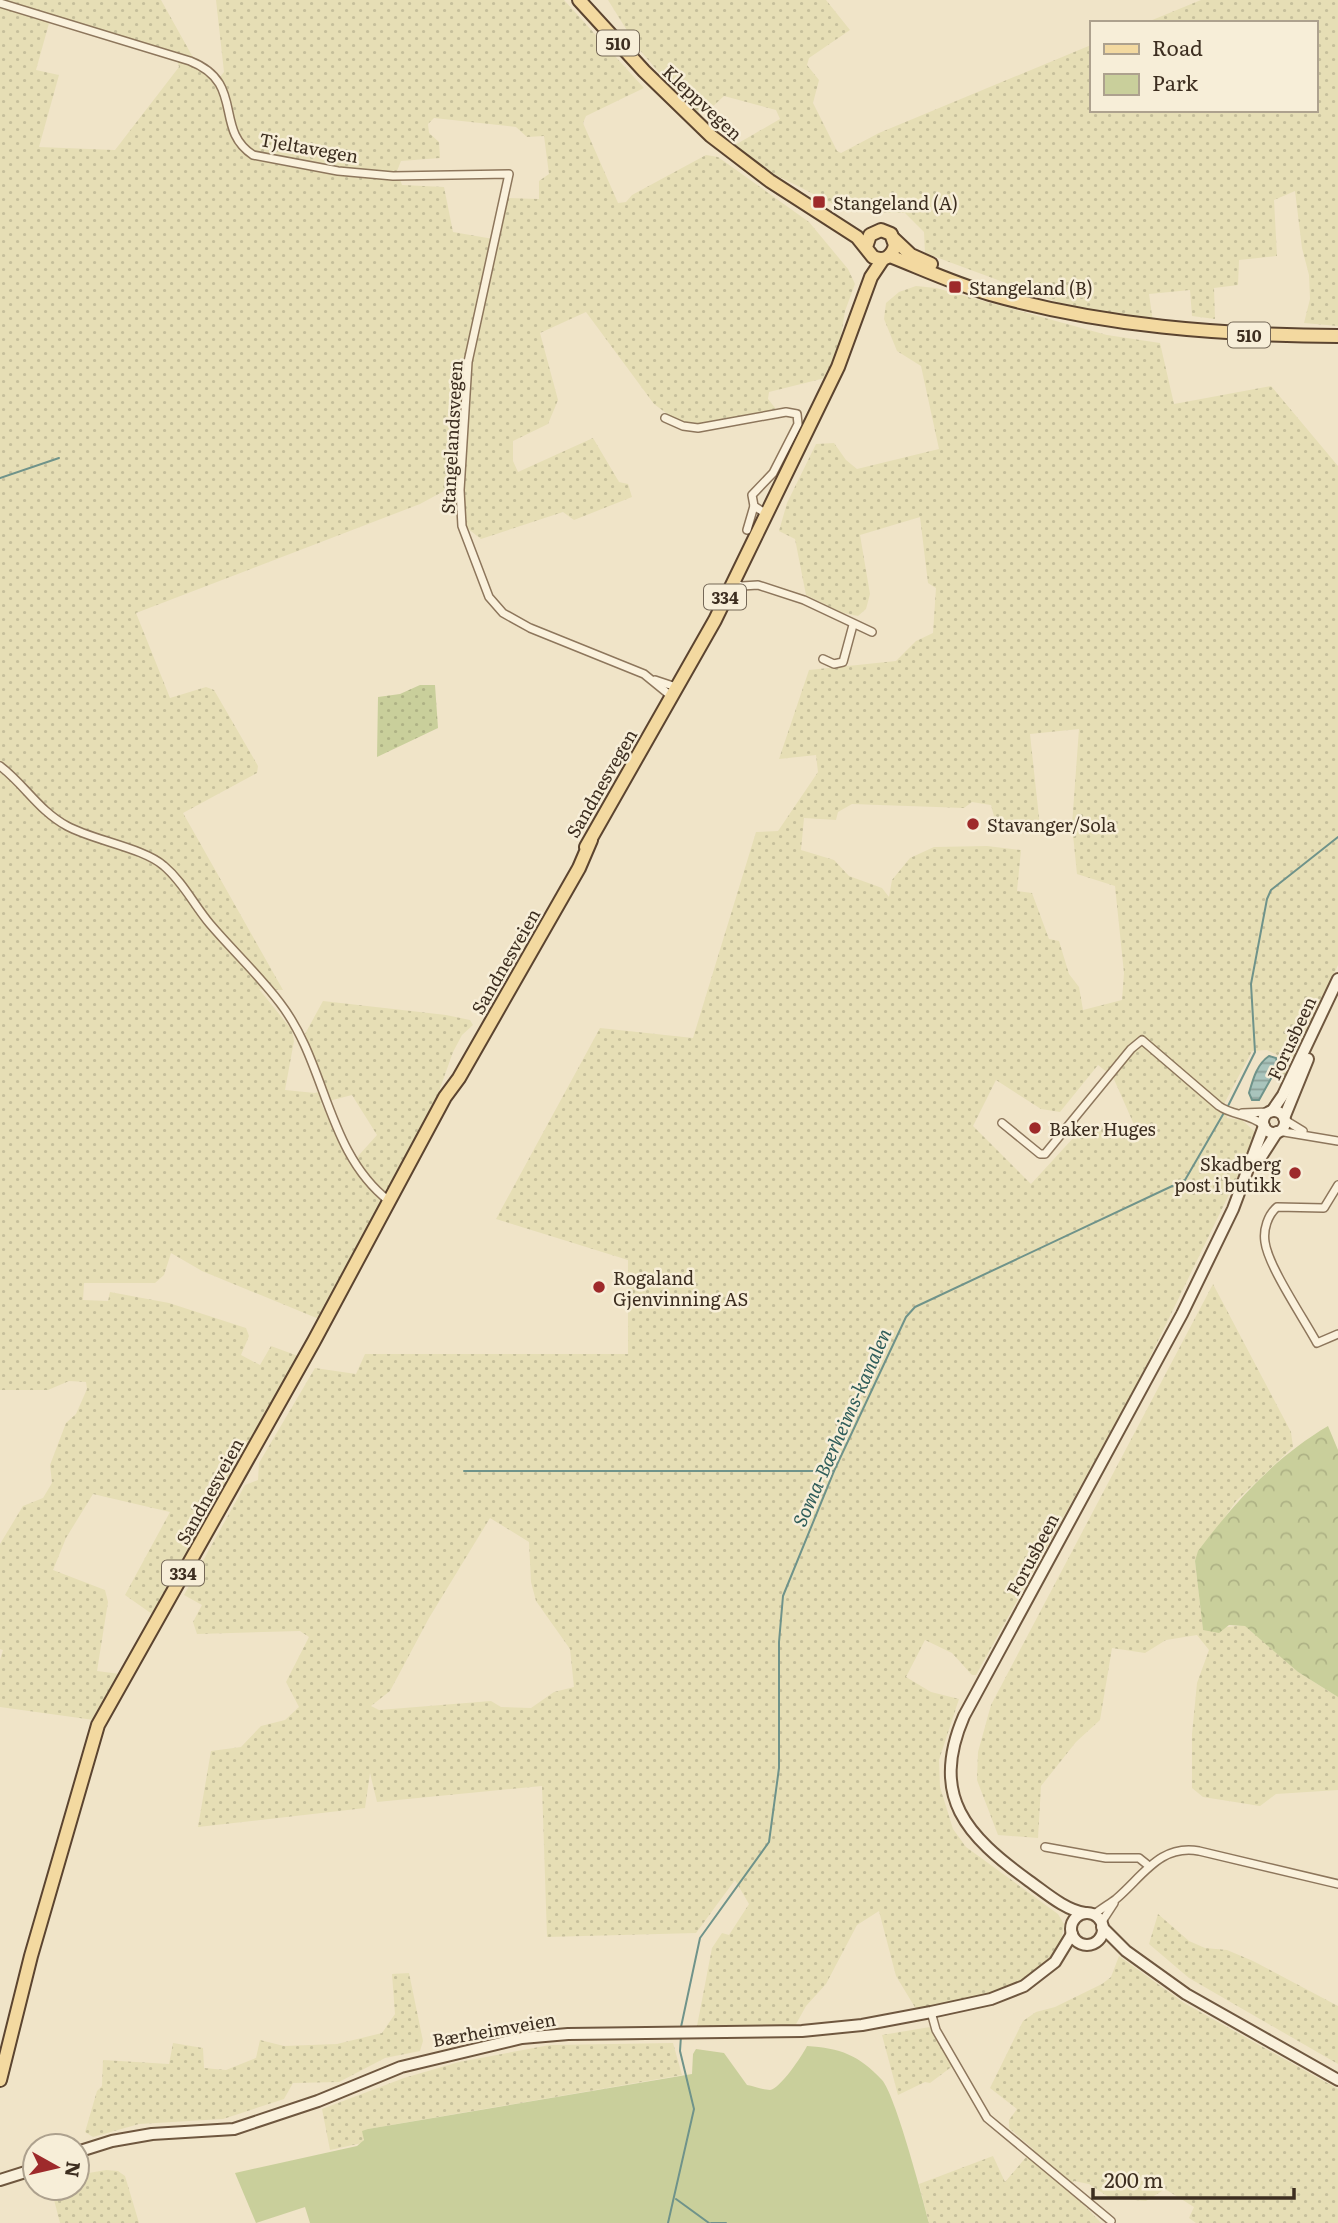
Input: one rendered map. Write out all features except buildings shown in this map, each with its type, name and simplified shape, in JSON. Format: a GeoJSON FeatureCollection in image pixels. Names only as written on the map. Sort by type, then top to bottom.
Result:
{"type":"FeatureCollection","features":[{"type":"Feature","properties":{"kind":"main road","name":"Kleppvegen"},"geometry":{"type":"LineString","coordinates":[[579,0],[644,71],[711,136],[746,164],[857,237],[867,250],[991,294],[1160,328],[1247,335],[1338,336]]}},
{"type":"Feature","properties":{"kind":"main road","name":"Kleppvegen"},"geometry":{"type":"LineString","coordinates":[[818,211],[858,229],[886,231],[899,247],[925,262],[1029,302]]}},
{"type":"Feature","properties":{"kind":"main road"},"geometry":{"type":"LineString","coordinates":[[867,250],[866,240],[875,231]]}},
{"type":"Feature","properties":{"kind":"main road"},"geometry":{"type":"LineString","coordinates":[[886,258],[895,245],[894,239]]}},
{"type":"Feature","properties":{"kind":"main road","name":"Sandnesvegen"},"geometry":{"type":"LineString","coordinates":[[846,346],[852,310],[867,268],[867,250]]}},
{"type":"Feature","properties":{"kind":"main road","name":"Sandnesvegen"},"geometry":{"type":"LineString","coordinates":[[494,998],[591,840],[734,577],[759,509],[846,346],[871,277],[886,258]]}},
{"type":"Feature","properties":{"kind":"main road","name":"Sandnesveien"},"geometry":{"type":"LineString","coordinates":[[445,1097],[579,868],[591,840]]}},
{"type":"Feature","properties":{"kind":"main road","name":"Forusbeen"},"geometry":{"type":"LineString","coordinates":[[1233,1209],[1270,1111],[1283,1095],[1338,979]]}},
{"type":"Feature","properties":{"kind":"main road","name":"Forusbeen"},"geometry":{"type":"LineString","coordinates":[[1126,1951],[1101,1943],[1088,1944],[1072,1930],[1065,1911],[1050,1896],[993,1854],[965,1825],[951,1787],[949,1772],[953,1744],[964,1716],[1182,1314],[1233,1209],[1284,1119],[1338,994]]}},
{"type":"Feature","properties":{"kind":"main road","name":"Sandnesveien"},"geometry":{"type":"LineString","coordinates":[[0,2080],[31,1956],[98,1725],[389,1201],[494,998]]}},
{"type":"Feature","properties":{"kind":"main road"},"geometry":{"type":"LineString","coordinates":[[1270,1111],[1284,1119]]}},
{"type":"Feature","properties":{"kind":"main road"},"geometry":{"type":"LineString","coordinates":[[1264,1126],[1277,1132]]}},
{"type":"Feature","properties":{"kind":"main road","name":"Forusbeen"},"geometry":{"type":"LineString","coordinates":[[1050,1896],[1096,1920],[1126,1951],[1186,1994],[1338,2080]]}},
{"type":"Feature","properties":{"kind":"main road"},"geometry":{"type":"LineString","coordinates":[[1078,1916],[1096,1920],[1099,1939],[1056,1960],[1078,1916]]}},
{"type":"Feature","properties":{"kind":"main road","name":"Bærheimveien"},"geometry":{"type":"LineString","coordinates":[[91,2148],[139,2136],[234,2129],[318,2101],[401,2067],[522,2038],[568,2034],[802,2031],[862,2025],[931,2012],[1006,1995],[1032,1982],[1056,1960]]}},
{"type":"Feature","properties":{"kind":"main road"},"geometry":{"type":"LineString","coordinates":[[0,2180],[21,2173]]}},
{"type":"Feature","properties":{"kind":"street","name":"Tjeltavegen"},"geometry":{"type":"LineString","coordinates":[[0,4],[190,61],[215,74],[223,87],[241,148],[253,155],[338,171],[393,176],[509,174]]}},
{"type":"Feature","properties":{"kind":"street","name":"Stangelandsvegen"},"geometry":{"type":"LineString","coordinates":[[509,174],[468,362],[460,490],[462,526],[489,597],[503,613],[530,628],[654,680],[673,691]]}},
{"type":"Feature","properties":{"kind":"street","name":"Sandnesvegen"},"geometry":{"type":"LineString","coordinates":[[666,418],[683,426],[698,428],[786,412],[797,414],[799,424],[773,474],[752,495],[759,509]]}},
{"type":"Feature","properties":{"kind":"street"},"geometry":{"type":"LineString","coordinates":[[747,530],[759,509]]}},
{"type":"Feature","properties":{"kind":"street"},"geometry":{"type":"LineString","coordinates":[[734,577],[804,600],[872,632]]}},
{"type":"Feature","properties":{"kind":"street"},"geometry":{"type":"LineString","coordinates":[[823,659],[830,663],[843,662],[853,625]]}},
{"type":"Feature","properties":{"kind":"street"},"geometry":{"type":"LineString","coordinates":[[0,766],[16,778],[43,810],[67,826],[162,863],[177,878],[208,921],[269,989],[304,1044],[334,1123],[349,1153],[370,1183],[389,1201]]}},
{"type":"Feature","properties":{"kind":"street"},"geometry":{"type":"LineString","coordinates":[[1002,1123],[1040,1154],[1045,1154],[1131,1049],[1142,1040],[1227,1112],[1270,1111]]}},
{"type":"Feature","properties":{"kind":"street"},"geometry":{"type":"LineString","coordinates":[[1241,1113],[1264,1126]]}},
{"type":"Feature","properties":{"kind":"street"},"geometry":{"type":"LineString","coordinates":[[1284,1119],[1296,1129],[1338,1141]]}},
{"type":"Feature","properties":{"kind":"street"},"geometry":{"type":"LineString","coordinates":[[1277,1132],[1317,1136]]}},
{"type":"Feature","properties":{"kind":"street"},"geometry":{"type":"LineString","coordinates":[[1337,1333],[1317,1343],[1268,1253],[1264,1234],[1271,1213],[1277,1207],[1324,1208],[1338,1185]]}},
{"type":"Feature","properties":{"kind":"street"},"geometry":{"type":"LineString","coordinates":[[1045,1847],[1106,1858],[1139,1858],[1149,1866]]}},
{"type":"Feature","properties":{"kind":"street"},"geometry":{"type":"LineString","coordinates":[[1096,1920],[1149,1866],[1168,1853],[1189,1849],[1338,1884]]}},
{"type":"Feature","properties":{"kind":"street"},"geometry":{"type":"LineString","coordinates":[[931,2012],[936,2030],[955,2058],[984,2115],[1111,2221]]}},
{"type":"Feature","properties":{"kind":"shaded area"},"geometry":{"type":"Polygon","coordinates":[[[0,0],[161,0],[200,70],[216,82],[224,72],[216,0],[564,0],[644,88],[586,116],[583,123],[618,203],[626,202],[632,195],[706,155],[718,157],[809,222],[848,269],[855,284],[845,311],[838,354],[825,378],[769,392],[768,399],[776,409],[705,425],[689,424],[670,416],[654,404],[586,312],[540,333],[558,400],[548,424],[513,441],[513,461],[518,472],[593,438],[619,482],[628,484],[632,497],[574,520],[563,512],[481,539],[467,528],[455,485],[420,504],[136,613],[170,698],[206,687],[214,690],[258,766],[257,773],[183,813],[283,990],[259,989],[292,1030],[294,1041],[285,1090],[315,1093],[326,1089],[305,1034],[323,1001],[446,1015],[470,1020],[473,1025],[462,1035],[453,1052],[437,1097],[319,1319],[202,1271],[171,1253],[164,1275],[155,1283],[84,1283],[83,1300],[108,1301],[110,1292],[169,1303],[246,1328],[249,1336],[241,1355],[260,1365],[271,1346],[298,1356],[159,1607],[152,1614],[125,1595],[170,1512],[93,1494],[66,1538],[53,1570],[105,1590],[108,1602],[97,1671],[120,1674],[94,1720],[0,1707],[0,1660],[3,1650],[0,1649],[0,1544],[23,1506],[43,1498],[52,1483],[50,1465],[66,1423],[76,1414],[87,1389],[86,1382],[69,1381],[48,1390],[0,1390],[0,0]],[[51,16],[36,70],[59,75],[39,147],[115,150],[179,67],[176,55],[51,16]],[[434,118],[428,124],[429,133],[439,142],[440,158],[401,161],[397,171],[402,185],[444,187],[453,232],[499,240],[508,198],[539,199],[539,181],[549,174],[544,136],[527,137],[516,127],[434,118]],[[352,1095],[321,1103],[350,1165],[377,1135],[352,1095]]]}},
{"type":"Feature","properties":{"kind":"shaded area"},"geometry":{"type":"Polygon","coordinates":[[[608,0],[826,0],[850,30],[809,58],[807,65],[819,80],[813,103],[837,151],[841,153],[879,133],[1090,45],[1090,112],[1317,112],[1317,21],[1150,21],[1201,0],[1338,0],[1338,326],[1304,323],[1310,299],[1309,275],[1302,248],[1295,191],[1274,200],[1277,256],[1239,260],[1238,285],[1214,288],[1215,319],[1192,316],[1190,290],[1149,294],[1153,322],[1060,303],[925,253],[924,232],[905,213],[849,212],[772,173],[735,145],[780,119],[776,110],[724,96],[711,108],[701,112],[692,111],[638,48],[608,0]]]}},
{"type":"Feature","properties":{"kind":"shaded area"},"geometry":{"type":"Polygon","coordinates":[[[916,286],[936,288],[1107,335],[1160,343],[1174,404],[1271,386],[1338,466],[1338,965],[1284,1085],[1276,1081],[1282,1067],[1277,1055],[1267,1050],[1252,1051],[1224,1104],[1227,1118],[1242,1120],[1254,1131],[1254,1143],[1137,1384],[976,1675],[972,1675],[952,1653],[925,1640],[906,1677],[931,1692],[959,1699],[939,1760],[940,1787],[953,1829],[966,1847],[1058,1914],[1064,1924],[1060,1947],[1028,1978],[1007,1989],[916,2009],[896,1976],[879,1911],[857,1925],[826,1984],[806,2006],[795,2026],[697,2026],[712,1948],[722,1933],[729,1935],[749,1904],[735,1880],[696,1933],[547,1937],[542,1786],[377,1802],[370,1773],[365,1808],[198,1827],[211,1751],[241,1747],[261,1726],[285,1720],[299,1707],[286,1682],[309,1637],[300,1631],[197,1634],[193,1622],[202,1605],[184,1595],[245,1485],[258,1480],[259,1463],[315,1368],[356,1374],[365,1354],[628,1354],[628,1260],[496,1219],[600,1028],[693,1038],[756,832],[778,831],[818,772],[816,755],[779,759],[809,670],[896,661],[916,641],[933,633],[936,588],[928,583],[920,517],[860,535],[870,594],[866,609],[858,616],[843,613],[806,595],[795,539],[779,531],[787,503],[816,444],[834,443],[846,460],[857,469],[939,449],[921,366],[897,351],[884,319],[886,303],[899,292],[916,286]],[[1079,729],[1030,734],[1040,827],[998,831],[991,805],[972,802],[964,808],[852,804],[838,812],[836,820],[804,818],[801,850],[834,860],[849,876],[882,888],[889,897],[892,880],[910,858],[934,847],[987,846],[1021,850],[1017,891],[1032,893],[1049,939],[1059,941],[1069,974],[1079,987],[1083,1010],[1122,1000],[1124,973],[1115,886],[1077,874],[1072,825],[1079,729]],[[1098,1065],[1060,1112],[1041,1109],[996,1080],[973,1126],[1031,1184],[1086,1124],[1139,1136],[1113,1077],[1098,1065]],[[490,1518],[429,1618],[390,1691],[371,1706],[379,1710],[491,1701],[501,1707],[531,1708],[554,1692],[574,1687],[570,1649],[536,1601],[531,1582],[529,1542],[490,1518]]]}},
{"type":"Feature","properties":{"kind":"shaded area"},"geometry":{"type":"Polygon","coordinates":[[[1213,1284],[1291,1432],[1293,1447],[1236,1501],[1195,1561],[1203,1630],[1245,1625],[1298,1672],[1338,1697],[1338,1790],[1276,1794],[1260,1806],[1203,1797],[1192,1788],[1192,1734],[1197,1683],[1209,1650],[1197,1635],[1166,1640],[1145,1653],[1112,1648],[1100,1720],[1076,1742],[1041,1786],[1038,1838],[998,1835],[977,1780],[978,1752],[991,1705],[1213,1284]]]}},
{"type":"Feature","properties":{"kind":"shaded area"},"geometry":{"type":"Polygon","coordinates":[[[1158,1914],[1189,1941],[1205,1948],[1227,1950],[1253,1961],[1338,2006],[1338,2064],[1189,1978],[1149,1944],[1158,1914]]]}},
{"type":"Feature","properties":{"kind":"shaded area"},"geometry":{"type":"Polygon","coordinates":[[[1119,1956],[1184,2003],[1338,2089],[1338,2223],[1196,2223],[1189,2218],[1194,2207],[1165,2189],[1146,2201],[1110,2198],[1089,2184],[1074,2181],[1068,2188],[1101,2223],[929,2223],[919,2184],[993,2156],[1005,2182],[1033,2149],[1009,2128],[1009,2120],[1017,2109],[990,2088],[1023,2021],[1036,2012],[1055,2007],[1102,1984],[1111,1977],[1119,1956]]]}},
{"type":"Feature","properties":{"kind":"shaded area"},"geometry":{"type":"Polygon","coordinates":[[[409,1973],[423,2041],[420,2051],[385,2058],[339,2082],[293,2083],[284,2099],[223,2119],[139,2124],[93,2137],[91,2132],[85,2132],[97,2091],[102,2086],[103,2060],[169,2064],[173,2043],[203,2048],[204,2068],[226,2070],[256,2058],[260,2040],[284,2046],[337,2044],[382,2033],[395,2014],[392,1974],[409,1973]]]}},
{"type":"Feature","properties":{"kind":"shaded area"},"geometry":{"type":"Polygon","coordinates":[[[930,2027],[954,2065],[930,2083],[925,2082],[898,2095],[882,2035],[930,2027]]]}},
{"type":"Feature","properties":{"kind":"shaded area"},"geometry":{"type":"Polygon","coordinates":[[[673,2043],[682,2075],[368,2129],[362,2143],[330,2150],[322,2109],[404,2078],[459,2062],[550,2045],[673,2043]]]}},
{"type":"Feature","properties":{"kind":"shaded area"},"geometry":{"type":"Polygon","coordinates":[[[118,2171],[125,2176],[139,2223],[60,2223],[55,2202],[91,2202],[91,2173],[118,2171]]]}},
{"type":"Feature","properties":{"kind":"green space"},"geometry":{"type":"Polygon","coordinates":[[[420,685],[435,685],[438,728],[377,757],[378,697],[400,694],[420,685]]]}},
{"type":"Feature","properties":{"kind":"green space"},"geometry":{"type":"Polygon","coordinates":[[[1328,1426],[1338,1450],[1338,1697],[1298,1672],[1245,1626],[1229,1625],[1219,1633],[1203,1630],[1195,1561],[1198,1551],[1212,1533],[1257,1482],[1290,1452],[1328,1426]]]}},
{"type":"Feature","properties":{"kind":"green space"},"geometry":{"type":"Polygon","coordinates":[[[807,2046],[848,2054],[865,2064],[882,2080],[901,2125],[929,2223],[310,2223],[305,2207],[256,2223],[235,2173],[357,2146],[364,2140],[362,2131],[368,2129],[692,2074],[693,2054],[696,2049],[724,2053],[747,2085],[770,2090],[785,2078],[807,2046]]]}},
{"type":"Feature","properties":{"kind":"water"},"geometry":{"type":"Polygon","coordinates":[[[1269,1056],[1276,1058],[1278,1066],[1259,1100],[1252,1100],[1249,1093],[1254,1077],[1261,1063],[1269,1056]]]}},
{"type":"Feature","properties":{"kind":"waterway"},"geometry":{"type":"LineString","coordinates":[[0,478],[59,458]]}},
{"type":"Feature","properties":{"kind":"waterway","name":"Soma-Bærheims-kanalen"},"geometry":{"type":"LineString","coordinates":[[1228,1106],[1255,1052],[1251,984],[1267,899],[1271,890],[1338,837]]}},
{"type":"Feature","properties":{"kind":"waterway","name":"Soma-Bærheims-kanalen"},"geometry":{"type":"LineString","coordinates":[[681,2027],[700,1938],[769,1842],[779,1768],[779,1642],[783,1596],[834,1471],[906,1317],[915,1307],[1185,1180],[1225,1111]]}},
{"type":"Feature","properties":{"kind":"waterway"},"geometry":{"type":"LineString","coordinates":[[464,1471],[834,1471]]}},
{"type":"Feature","properties":{"kind":"waterway","name":"Soma-Bærheims-kanalen"},"geometry":{"type":"LineString","coordinates":[[668,2223],[694,2109],[680,2051],[681,2036]]}},
{"type":"Feature","properties":{"kind":"waterway"},"geometry":{"type":"LineString","coordinates":[[676,2199],[709,2223]]}},
{"type":"Feature","properties":{"kind":"waterway"},"geometry":{"type":"LineString","coordinates":[[711,2223],[726,2223]]}},
{"type":"Feature","properties":{"kind":"place","name":"Stangeland (A)"},"geometry":{"type":"Point","coordinates":[819,202]}},
{"type":"Feature","properties":{"kind":"place","name":"Stangeland (B)"},"geometry":{"type":"Point","coordinates":[955,287]}},
{"type":"Feature","properties":{"kind":"place","name":"Stavanger/Sola"},"geometry":{"type":"Point","coordinates":[973,824]}},
{"type":"Feature","properties":{"kind":"place","name":"Baker Huges"},"geometry":{"type":"Point","coordinates":[1035,1128]}},
{"type":"Feature","properties":{"kind":"place","name":"Skadberg post i butikk"},"geometry":{"type":"Point","coordinates":[1295,1173]}},
{"type":"Feature","properties":{"kind":"place","name":"Rogaland Gjenvinning AS"},"geometry":{"type":"Point","coordinates":[599,1287]}}]}
